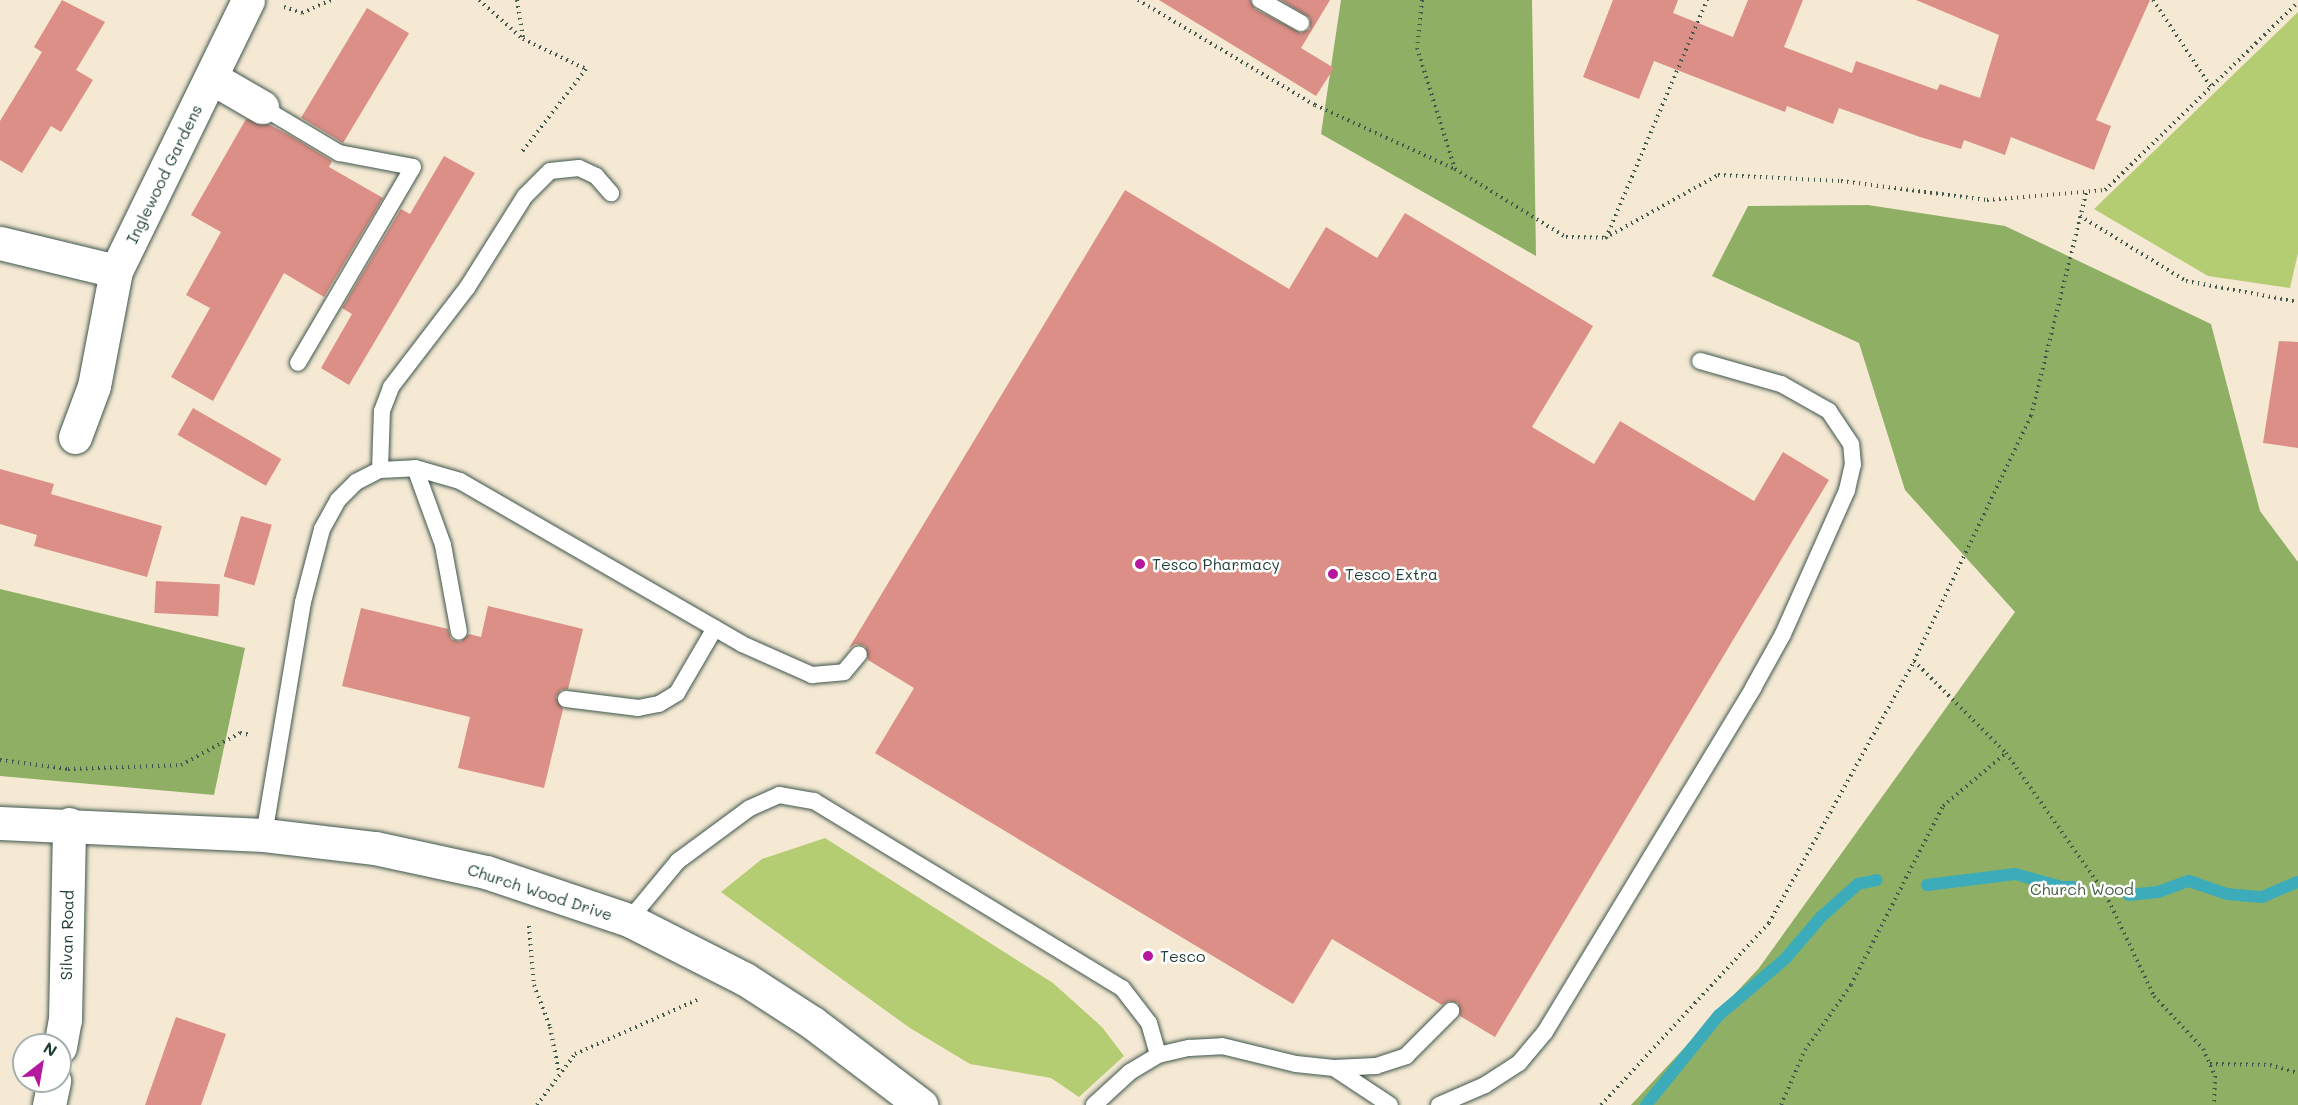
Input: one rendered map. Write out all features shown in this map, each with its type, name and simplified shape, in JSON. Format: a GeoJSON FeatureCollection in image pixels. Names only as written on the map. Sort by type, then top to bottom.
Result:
{"type":"FeatureCollection","features":[{"type":"Feature","properties":{"kind":"street","name":"Inglewood Gardens"},"geometry":{"type":"LineString","coordinates":[[75,437],[94,386],[116,271],[212,78],[261,2]]}},
{"type":"Feature","properties":{"kind":"street"},"geometry":{"type":"LineString","coordinates":[[212,78],[262,106]]}},
{"type":"Feature","properties":{"kind":"street"},"geometry":{"type":"LineString","coordinates":[[0,243],[116,271]]}},
{"type":"Feature","properties":{"kind":"street","name":"Church Wood Drive"},"geometry":{"type":"LineString","coordinates":[[0,823],[69,824],[264,835],[375,848],[486,872],[629,920],[745,979],[813,1023],[921,1105]]}},
{"type":"Feature","properties":{"kind":"street","name":"Silvan Road"},"geometry":{"type":"LineString","coordinates":[[63,1033],[65,1020],[69,824]]}},
{"type":"Feature","properties":{"kind":"lane"},"geometry":{"type":"LineString","coordinates":[[1262,0],[1301,23]]}},
{"type":"Feature","properties":{"kind":"lane"},"geometry":{"type":"LineString","coordinates":[[262,106],[339,153],[412,167],[298,363]]}},
{"type":"Feature","properties":{"kind":"lane"},"geometry":{"type":"LineString","coordinates":[[380,470],[382,411],[391,387],[467,288],[525,196],[550,171],[566,167],[596,176],[611,193]]}},
{"type":"Feature","properties":{"kind":"lane"},"geometry":{"type":"LineString","coordinates":[[1439,1105],[1485,1085],[1519,1063],[1545,1032],[1753,688],[1783,634],[1847,490],[1853,465],[1851,444],[1829,411],[1782,384],[1700,361]]}},
{"type":"Feature","properties":{"kind":"lane"},"geometry":{"type":"LineString","coordinates":[[415,468],[443,544],[459,632]]}},
{"type":"Feature","properties":{"kind":"lane"},"geometry":{"type":"LineString","coordinates":[[264,835],[303,602],[322,529],[349,489],[380,470],[415,468],[460,481],[509,507],[715,628],[812,675],[844,672],[859,654]]}},
{"type":"Feature","properties":{"kind":"lane"},"geometry":{"type":"LineString","coordinates":[[566,699],[638,708],[659,704],[677,693],[715,628]]}},
{"type":"Feature","properties":{"kind":"lane"},"geometry":{"type":"LineString","coordinates":[[629,920],[678,861],[750,808],[779,795],[814,801],[1122,988],[1149,1023],[1158,1055]]}},
{"type":"Feature","properties":{"kind":"lane"},"geometry":{"type":"LineString","coordinates":[[1095,1105],[1130,1072],[1158,1055],[1222,1046],[1296,1064],[1334,1068],[1376,1066],[1406,1056],[1451,1011]]}},
{"type":"Feature","properties":{"kind":"lane"},"geometry":{"type":"LineString","coordinates":[[1334,1068],[1390,1105]]}},
{"type":"Feature","properties":{"kind":"path"},"geometry":{"type":"LineString","coordinates":[[261,2],[302,13],[331,0]]}},
{"type":"Feature","properties":{"kind":"path"},"geometry":{"type":"LineString","coordinates":[[479,0],[523,39],[586,69],[498,182],[525,196]]}},
{"type":"Feature","properties":{"kind":"path"},"geometry":{"type":"LineString","coordinates":[[517,0],[523,39]]}},
{"type":"Feature","properties":{"kind":"path"},"geometry":{"type":"LineString","coordinates":[[1138,0],[1315,105],[1455,169],[1566,237],[1605,238],[1718,176],[1841,181],[1987,200],[2086,194],[2105,190],[2298,2]]}},
{"type":"Feature","properties":{"kind":"path"},"geometry":{"type":"LineString","coordinates":[[1422,0],[1417,48],[1455,169]]}},
{"type":"Feature","properties":{"kind":"path"},"geometry":{"type":"LineString","coordinates":[[1605,238],[1707,0]]}},
{"type":"Feature","properties":{"kind":"path"},"geometry":{"type":"LineString","coordinates":[[2153,0],[2211,87]]}},
{"type":"Feature","properties":{"kind":"path"},"geometry":{"type":"LineString","coordinates":[[1602,1105],[1769,923],[1914,661],[2031,416],[2086,194]]}},
{"type":"Feature","properties":{"kind":"path"},"geometry":{"type":"LineString","coordinates":[[2080,216],[2186,281],[2298,302]]}},
{"type":"Feature","properties":{"kind":"path"},"geometry":{"type":"LineString","coordinates":[[1914,661],[2006,753],[2106,895],[2154,996],[2203,1049],[2215,1076],[2214,1105]]}},
{"type":"Feature","properties":{"kind":"path"},"geometry":{"type":"LineString","coordinates":[[0,760],[68,769],[181,765],[240,733],[280,739]]}},
{"type":"Feature","properties":{"kind":"path"},"geometry":{"type":"LineString","coordinates":[[1781,1105],[1805,1050],[1851,985],[1943,806],[2006,753]]}},
{"type":"Feature","properties":{"kind":"path"},"geometry":{"type":"LineString","coordinates":[[531,887],[529,938],[534,985],[550,1027],[560,1074]]}},
{"type":"Feature","properties":{"kind":"path"},"geometry":{"type":"LineString","coordinates":[[537,1105],[575,1054],[745,979]]}},
{"type":"Feature","properties":{"kind":"path"},"geometry":{"type":"LineString","coordinates":[[2210,1064],[2270,1065],[2298,1073]]}},
{"type":"Feature","properties":{"kind":"green space"},"geometry":{"type":"Polygon","coordinates":[[[1341,0],[1532,0],[1536,256],[1321,134],[1341,0]]]}},
{"type":"Feature","properties":{"kind":"green space"},"geometry":{"type":"Polygon","coordinates":[[[2298,12],[2298,253],[2290,288],[2208,276],[2094,209],[2298,12]]]}},
{"type":"Feature","properties":{"kind":"green space","name":"Church Wood"},"geometry":{"type":"Polygon","coordinates":[[[1868,205],[2005,226],[2211,324],[2260,511],[2298,562],[2298,1105],[1631,1105],[1759,968],[2015,612],[1905,490],[1859,343],[1712,276],[1748,206],[1868,205]]]}},
{"type":"Feature","properties":{"kind":"green space"},"geometry":{"type":"Polygon","coordinates":[[[0,589],[245,648],[214,795],[0,776],[0,589]]]}},
{"type":"Feature","properties":{"kind":"green space"},"geometry":{"type":"Polygon","coordinates":[[[825,838],[1053,983],[1102,1027],[1124,1056],[1079,1097],[1051,1078],[970,1064],[910,1028],[721,892],[762,859],[825,838]]]}},
{"type":"Feature","properties":{"kind":"building"},"geometry":{"type":"Polygon","coordinates":[[[62,0],[105,22],[76,70],[93,80],[61,132],[51,126],[22,173],[0,160],[0,121],[42,52],[34,47],[62,0]]]}},
{"type":"Feature","properties":{"kind":"building"},"geometry":{"type":"Polygon","coordinates":[[[1159,0],[1250,0],[1255,9],[1301,33],[1310,29],[1310,18],[1281,0],[1330,0],[1301,48],[1334,68],[1316,96],[1159,0]]]}},
{"type":"Feature","properties":{"kind":"building"},"geometry":{"type":"Polygon","coordinates":[[[1613,0],[1678,0],[1673,13],[1733,37],[1748,0],[1803,0],[1784,47],[1852,73],[1856,61],[1937,90],[1940,84],[1980,98],[1999,35],[1916,0],[2150,0],[2096,120],[2111,126],[2094,170],[2011,137],[2005,155],[1964,140],[1961,149],[1839,108],[1833,124],[1787,106],[1785,112],[1654,61],[1639,99],[1583,77],[1613,0]]]}},
{"type":"Feature","properties":{"kind":"building"},"geometry":{"type":"Polygon","coordinates":[[[367,8],[409,33],[343,143],[301,118],[367,8]]]}},
{"type":"Feature","properties":{"kind":"building"},"geometry":{"type":"Polygon","coordinates":[[[246,119],[268,124],[291,136],[332,161],[329,167],[383,198],[324,297],[284,273],[213,401],[171,377],[210,308],[186,295],[221,232],[191,215],[246,119]]]}},
{"type":"Feature","properties":{"kind":"building"},"geometry":{"type":"Polygon","coordinates":[[[444,156],[475,173],[349,385],[321,368],[352,314],[342,308],[401,209],[410,214],[444,156]]]}},
{"type":"Feature","properties":{"kind":"building","name":"Tesco Extra"},"geometry":{"type":"Polygon","coordinates":[[[1125,190],[1289,289],[1326,227],[1377,258],[1405,213],[1593,326],[1532,427],[1594,464],[1620,421],[1754,501],[1783,452],[1829,480],[1495,1037],[1460,1016],[1458,1003],[1449,1001],[1442,1005],[1332,939],[1293,1004],[875,753],[914,688],[868,660],[865,646],[856,644],[849,648],[1125,190]]]}},
{"type":"Feature","properties":{"kind":"building"},"geometry":{"type":"Polygon","coordinates":[[[2279,341],[2298,342],[2298,448],[2263,443],[2279,341]]]}},
{"type":"Feature","properties":{"kind":"building"},"geometry":{"type":"Polygon","coordinates":[[[193,408],[281,459],[266,486],[178,435],[193,408]]]}},
{"type":"Feature","properties":{"kind":"building"},"geometry":{"type":"Polygon","coordinates":[[[0,469],[54,484],[51,494],[162,526],[147,577],[34,546],[37,535],[0,524],[0,469]]]}},
{"type":"Feature","properties":{"kind":"building"},"geometry":{"type":"Polygon","coordinates":[[[241,516],[272,525],[254,585],[224,577],[241,516]]]}},
{"type":"Feature","properties":{"kind":"building"},"geometry":{"type":"Polygon","coordinates":[[[156,581],[220,584],[218,616],[154,613],[156,581]]]}},
{"type":"Feature","properties":{"kind":"building"},"geometry":{"type":"Polygon","coordinates":[[[488,606],[583,629],[568,689],[561,690],[556,697],[563,709],[544,788],[458,768],[470,717],[342,686],[361,608],[448,629],[451,639],[460,642],[469,634],[481,637],[488,606]]]}},
{"type":"Feature","properties":{"kind":"building"},"geometry":{"type":"Polygon","coordinates":[[[176,1017],[226,1034],[201,1105],[145,1105],[176,1017]]]}},
{"type":"Feature","properties":{"kind":"waterway"},"geometry":{"type":"LineString","coordinates":[[1927,885],[2015,874],[2062,887],[2077,887]]}},
{"type":"Feature","properties":{"kind":"waterway"},"geometry":{"type":"LineString","coordinates":[[1646,1105],[1719,1015],[1785,959],[1821,917],[1858,884],[1877,880]]}},
{"type":"Feature","properties":{"kind":"waterway"},"geometry":{"type":"LineString","coordinates":[[2129,895],[2158,892],[2189,881],[2226,894],[2262,897],[2298,882]]}},
{"type":"Feature","properties":{"kind":"place","name":"Tesco Pharmacy"},"geometry":{"type":"Point","coordinates":[1140,564]}},
{"type":"Feature","properties":{"kind":"place","name":"Tesco Extra"},"geometry":{"type":"Point","coordinates":[1333,574]}},
{"type":"Feature","properties":{"kind":"place","name":"Tesco"},"geometry":{"type":"Point","coordinates":[1148,956]}}]}
